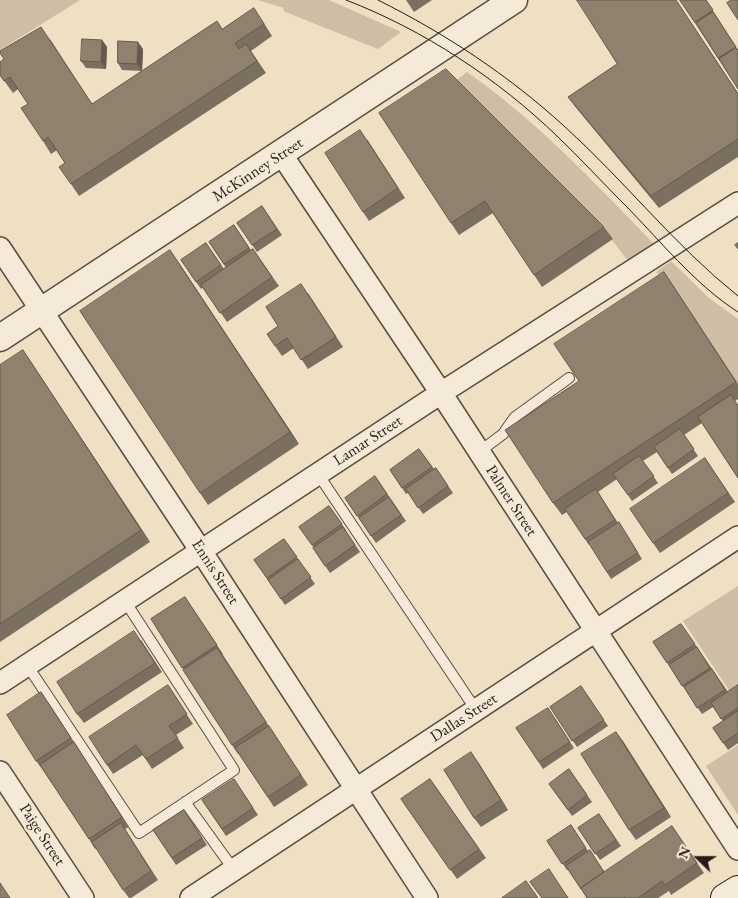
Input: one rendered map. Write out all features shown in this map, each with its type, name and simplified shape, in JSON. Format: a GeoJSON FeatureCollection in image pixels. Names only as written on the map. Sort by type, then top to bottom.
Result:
{"type":"FeatureCollection","features":[{"type":"Feature","properties":{"kind":"main road"},"geometry":{"type":"LineString","coordinates":[[725,898],[738,890]]}},
{"type":"Feature","properties":{"kind":"street","name":"McKinney Street"},"geometry":{"type":"LineString","coordinates":[[0,338],[514,0]]}},
{"type":"Feature","properties":{"kind":"street","name":"Palmer Street"},"geometry":{"type":"LineString","coordinates":[[282,154],[738,849]]}},
{"type":"Feature","properties":{"kind":"street","name":"Lamar Street"},"geometry":{"type":"LineString","coordinates":[[0,683],[441,394],[738,203]]}},
{"type":"Feature","properties":{"kind":"street","name":"Ennis Street"},"geometry":{"type":"LineString","coordinates":[[0,248],[201,551],[427,898]]}},
{"type":"Feature","properties":{"kind":"street","name":"Dallas Street"},"geometry":{"type":"LineString","coordinates":[[191,898],[738,537]]}},
{"type":"Feature","properties":{"kind":"street","name":"Paige Street"},"geometry":{"type":"LineString","coordinates":[[0,772],[84,898]]}},
{"type":"Feature","properties":{"kind":"lane"},"geometry":{"type":"LineString","coordinates":[[479,452],[504,434],[515,417],[569,378]]}},
{"type":"Feature","properties":{"kind":"lane"},"geometry":{"type":"LineString","coordinates":[[318,474],[476,710]]}},
{"type":"Feature","properties":{"kind":"lane"},"geometry":{"type":"LineString","coordinates":[[28,665],[140,833],[234,770],[125,601]]}},
{"type":"Feature","properties":{"kind":"lane"},"geometry":{"type":"LineString","coordinates":[[185,802],[234,870]]}},
{"type":"Feature","properties":{"kind":"shaded area"},"geometry":{"type":"Polygon","coordinates":[[[0,0],[80,0],[0,50],[0,0]]]}},
{"type":"Feature","properties":{"kind":"shaded area"},"geometry":{"type":"Polygon","coordinates":[[[257,0],[329,0],[401,32],[378,49],[283,11],[284,8],[257,0]]]}},
{"type":"Feature","properties":{"kind":"shaded area"},"geometry":{"type":"Polygon","coordinates":[[[467,72],[517,111],[565,154],[654,244],[628,261],[612,240],[454,82],[467,72]]]}},
{"type":"Feature","properties":{"kind":"shaded area"},"geometry":{"type":"Polygon","coordinates":[[[671,261],[709,298],[738,319],[738,384],[671,283],[656,272],[671,261]]]}},
{"type":"Feature","properties":{"kind":"shaded area"},"geometry":{"type":"Polygon","coordinates":[[[738,586],[738,693],[733,696],[683,621],[738,586]]]}},
{"type":"Feature","properties":{"kind":"shaded area"},"geometry":{"type":"Polygon","coordinates":[[[738,745],[738,815],[706,766],[738,745]]]}},
{"type":"Feature","properties":{"kind":"building"},"geometry":{"type":"Polygon","coordinates":[[[577,0],[676,0],[738,94],[738,139],[651,196],[568,97],[617,64],[577,0]]]}},
{"type":"Feature","properties":{"kind":"building"},"geometry":{"type":"Polygon","coordinates":[[[680,0],[706,0],[713,10],[695,22],[680,0]]]}},
{"type":"Feature","properties":{"kind":"building"},"geometry":{"type":"Polygon","coordinates":[[[731,0],[738,0],[738,20],[727,3],[731,0]]]}},
{"type":"Feature","properties":{"kind":"building"},"geometry":{"type":"Polygon","coordinates":[[[254,8],[264,24],[235,43],[239,49],[246,44],[257,61],[71,184],[59,167],[65,163],[48,137],[43,141],[21,108],[28,104],[10,77],[4,81],[0,75],[0,62],[4,59],[0,51],[41,27],[92,104],[217,21],[222,29],[254,8]]]}},
{"type":"Feature","properties":{"kind":"building"},"geometry":{"type":"Polygon","coordinates":[[[713,12],[736,47],[718,58],[696,23],[713,12]]]}},
{"type":"Feature","properties":{"kind":"building"},"geometry":{"type":"Polygon","coordinates":[[[82,39],[102,40],[101,62],[81,61],[82,39]]]}},
{"type":"Feature","properties":{"kind":"building"},"geometry":{"type":"Polygon","coordinates":[[[118,41],[138,42],[137,64],[118,63],[118,41]]]}},
{"type":"Feature","properties":{"kind":"building"},"geometry":{"type":"Polygon","coordinates":[[[736,48],[738,50],[738,89],[719,59],[736,48]]]}},
{"type":"Feature","properties":{"kind":"building"},"geometry":{"type":"Polygon","coordinates":[[[446,69],[604,227],[534,275],[485,201],[451,223],[379,113],[446,69]]]}},
{"type":"Feature","properties":{"kind":"building"},"geometry":{"type":"Polygon","coordinates":[[[360,130],[398,188],[363,212],[325,153],[360,130]]]}},
{"type":"Feature","properties":{"kind":"building"},"geometry":{"type":"Polygon","coordinates":[[[262,206],[277,229],[252,245],[237,223],[262,206]]]}},
{"type":"Feature","properties":{"kind":"building"},"geometry":{"type":"Polygon","coordinates":[[[234,225],[249,248],[224,264],[209,242],[234,225]]]}},
{"type":"Feature","properties":{"kind":"building"},"geometry":{"type":"Polygon","coordinates":[[[206,243],[221,265],[196,282],[181,260],[206,243]]]}},
{"type":"Feature","properties":{"kind":"building"},"geometry":{"type":"Polygon","coordinates":[[[253,249],[272,277],[220,313],[201,285],[253,249]]]}},
{"type":"Feature","properties":{"kind":"building"},"geometry":{"type":"Polygon","coordinates":[[[170,250],[290,432],[200,493],[80,311],[170,250]]]}},
{"type":"Feature","properties":{"kind":"building"},"geometry":{"type":"Polygon","coordinates":[[[664,272],[736,382],[553,503],[505,430],[579,381],[554,344],[664,272]]]}},
{"type":"Feature","properties":{"kind":"building"},"geometry":{"type":"Polygon","coordinates":[[[301,284],[336,337],[301,360],[287,338],[275,346],[267,334],[278,326],[266,307],[301,284]]]}},
{"type":"Feature","properties":{"kind":"building"},"geometry":{"type":"Polygon","coordinates":[[[23,350],[141,530],[0,624],[0,365],[23,350]]]}},
{"type":"Feature","properties":{"kind":"building"},"geometry":{"type":"Polygon","coordinates":[[[731,395],[738,406],[738,478],[698,417],[731,395]]]}},
{"type":"Feature","properties":{"kind":"building"},"geometry":{"type":"Polygon","coordinates":[[[680,429],[694,449],[668,468],[654,447],[680,429]]]}},
{"type":"Feature","properties":{"kind":"building"},"geometry":{"type":"Polygon","coordinates":[[[419,449],[432,467],[402,488],[390,470],[419,449]]]}},
{"type":"Feature","properties":{"kind":"building"},"geometry":{"type":"Polygon","coordinates":[[[639,456],[654,476],[628,495],[613,474],[639,456]]]}},
{"type":"Feature","properties":{"kind":"building"},"geometry":{"type":"Polygon","coordinates":[[[705,458],[728,493],[653,543],[630,509],[705,458]]]}},
{"type":"Feature","properties":{"kind":"building"},"geometry":{"type":"Polygon","coordinates":[[[436,468],[448,486],[418,508],[406,489],[436,468]]]}},
{"type":"Feature","properties":{"kind":"building"},"geometry":{"type":"Polygon","coordinates":[[[375,476],[387,494],[357,516],[345,498],[375,476]]]}},
{"type":"Feature","properties":{"kind":"building"},"geometry":{"type":"Polygon","coordinates":[[[596,489],[615,520],[585,539],[565,509],[596,489]]]}},
{"type":"Feature","properties":{"kind":"building"},"geometry":{"type":"Polygon","coordinates":[[[389,497],[401,515],[371,536],[359,518],[389,497]]]}},
{"type":"Feature","properties":{"kind":"building"},"geometry":{"type":"Polygon","coordinates":[[[329,506],[342,524],[312,545],[299,527],[329,506]]]}},
{"type":"Feature","properties":{"kind":"building"},"geometry":{"type":"Polygon","coordinates":[[[619,522],[638,553],[607,572],[588,542],[619,522]]]}},
{"type":"Feature","properties":{"kind":"building"},"geometry":{"type":"Polygon","coordinates":[[[343,527],[355,545],[325,566],[313,548],[343,527]]]}},
{"type":"Feature","properties":{"kind":"building"},"geometry":{"type":"Polygon","coordinates":[[[284,539],[297,557],[267,578],[254,560],[284,539]]]}},
{"type":"Feature","properties":{"kind":"building"},"geometry":{"type":"Polygon","coordinates":[[[298,559],[311,577],[281,599],[268,580],[298,559]]]}},
{"type":"Feature","properties":{"kind":"building"},"geometry":{"type":"Polygon","coordinates":[[[185,597],[217,645],[182,668],[151,619],[185,597]]]}},
{"type":"Feature","properties":{"kind":"building"},"geometry":{"type":"Polygon","coordinates":[[[681,624],[695,644],[667,663],[653,642],[681,624]]]}},
{"type":"Feature","properties":{"kind":"building"},"geometry":{"type":"Polygon","coordinates":[[[134,631],[155,663],[77,714],[57,682],[134,631]]]}},
{"type":"Feature","properties":{"kind":"building"},"geometry":{"type":"Polygon","coordinates":[[[697,647],[710,668],[682,686],[669,665],[697,647]]]}},
{"type":"Feature","properties":{"kind":"building"},"geometry":{"type":"Polygon","coordinates":[[[217,648],[266,722],[232,745],[183,670],[217,648]]]}},
{"type":"Feature","properties":{"kind":"building"},"geometry":{"type":"Polygon","coordinates":[[[712,669],[725,690],[697,708],[684,687],[712,669]]]}},
{"type":"Feature","properties":{"kind":"building"},"geometry":{"type":"Polygon","coordinates":[[[168,685],[187,714],[169,726],[178,738],[146,759],[136,745],[107,765],[89,737],[168,685]]]}},
{"type":"Feature","properties":{"kind":"building"},"geometry":{"type":"Polygon","coordinates":[[[738,685],[738,708],[721,719],[711,703],[738,685]]]}},
{"type":"Feature","properties":{"kind":"building"},"geometry":{"type":"Polygon","coordinates":[[[581,686],[604,720],[572,741],[550,707],[581,686]]]}},
{"type":"Feature","properties":{"kind":"building"},"geometry":{"type":"Polygon","coordinates":[[[41,692],[71,738],[36,761],[7,715],[41,692]]]}},
{"type":"Feature","properties":{"kind":"building"},"geometry":{"type":"Polygon","coordinates":[[[548,708],[570,742],[539,762],[516,728],[548,708]]]}},
{"type":"Feature","properties":{"kind":"building"},"geometry":{"type":"Polygon","coordinates":[[[738,711],[738,733],[723,743],[713,728],[738,711]]]}},
{"type":"Feature","properties":{"kind":"building"},"geometry":{"type":"Polygon","coordinates":[[[269,726],[301,775],[268,797],[235,748],[269,726]]]}},
{"type":"Feature","properties":{"kind":"building"},"geometry":{"type":"Polygon","coordinates":[[[616,732],[664,808],[629,830],[581,754],[616,732]]]}},
{"type":"Feature","properties":{"kind":"building"},"geometry":{"type":"Polygon","coordinates":[[[74,742],[122,817],[89,839],[40,765],[74,742]]]}},
{"type":"Feature","properties":{"kind":"building"},"geometry":{"type":"Polygon","coordinates":[[[471,752],[501,800],[474,818],[444,770],[471,752]]]}},
{"type":"Feature","properties":{"kind":"building"},"geometry":{"type":"Polygon","coordinates":[[[569,769],[587,795],[568,810],[549,784],[569,769]]]}},
{"type":"Feature","properties":{"kind":"building"},"geometry":{"type":"Polygon","coordinates":[[[234,779],[253,808],[222,829],[202,800],[234,779]]]}},
{"type":"Feature","properties":{"kind":"building"},"geometry":{"type":"Polygon","coordinates":[[[430,779],[479,849],[450,870],[401,799],[430,779]]]}},
{"type":"Feature","properties":{"kind":"building"},"geometry":{"type":"Polygon","coordinates":[[[184,810],[202,838],[172,858],[153,830],[184,810]]]}},
{"type":"Feature","properties":{"kind":"building"},"geometry":{"type":"Polygon","coordinates":[[[599,814],[616,840],[595,854],[578,828],[599,814]]]}},
{"type":"Feature","properties":{"kind":"building"},"geometry":{"type":"Polygon","coordinates":[[[121,823],[151,871],[123,890],[92,842],[121,823]]]}},
{"type":"Feature","properties":{"kind":"building"},"geometry":{"type":"Polygon","coordinates":[[[571,825],[586,848],[562,864],[547,841],[571,825]]]}},
{"type":"Feature","properties":{"kind":"building"},"geometry":{"type":"Polygon","coordinates":[[[672,826],[697,863],[665,885],[662,881],[638,898],[587,898],[581,888],[672,826]]]}},
{"type":"Feature","properties":{"kind":"building"},"geometry":{"type":"Polygon","coordinates":[[[590,850],[604,872],[581,889],[566,866],[590,850]]]}},
{"type":"Feature","properties":{"kind":"building"},"geometry":{"type":"Polygon","coordinates":[[[549,869],[568,898],[542,898],[530,882],[549,869]]]}},
{"type":"Feature","properties":{"kind":"building"},"geometry":{"type":"Polygon","coordinates":[[[526,881],[538,898],[502,898],[526,881]]]}},
{"type":"Feature","properties":{"kind":"building"},"geometry":{"type":"Polygon","coordinates":[[[0,883],[10,898],[0,898],[0,883]]]}},
{"type":"Feature","properties":{"kind":"tram line"},"geometry":{"type":"LineString","coordinates":[[346,0],[375,12],[432,41],[511,95],[566,145],[692,275],[738,312]]}},
{"type":"Feature","properties":{"kind":"tram line"},"geometry":{"type":"LineString","coordinates":[[378,0],[452,41],[543,107],[608,168],[692,256],[738,296]]}}]}
